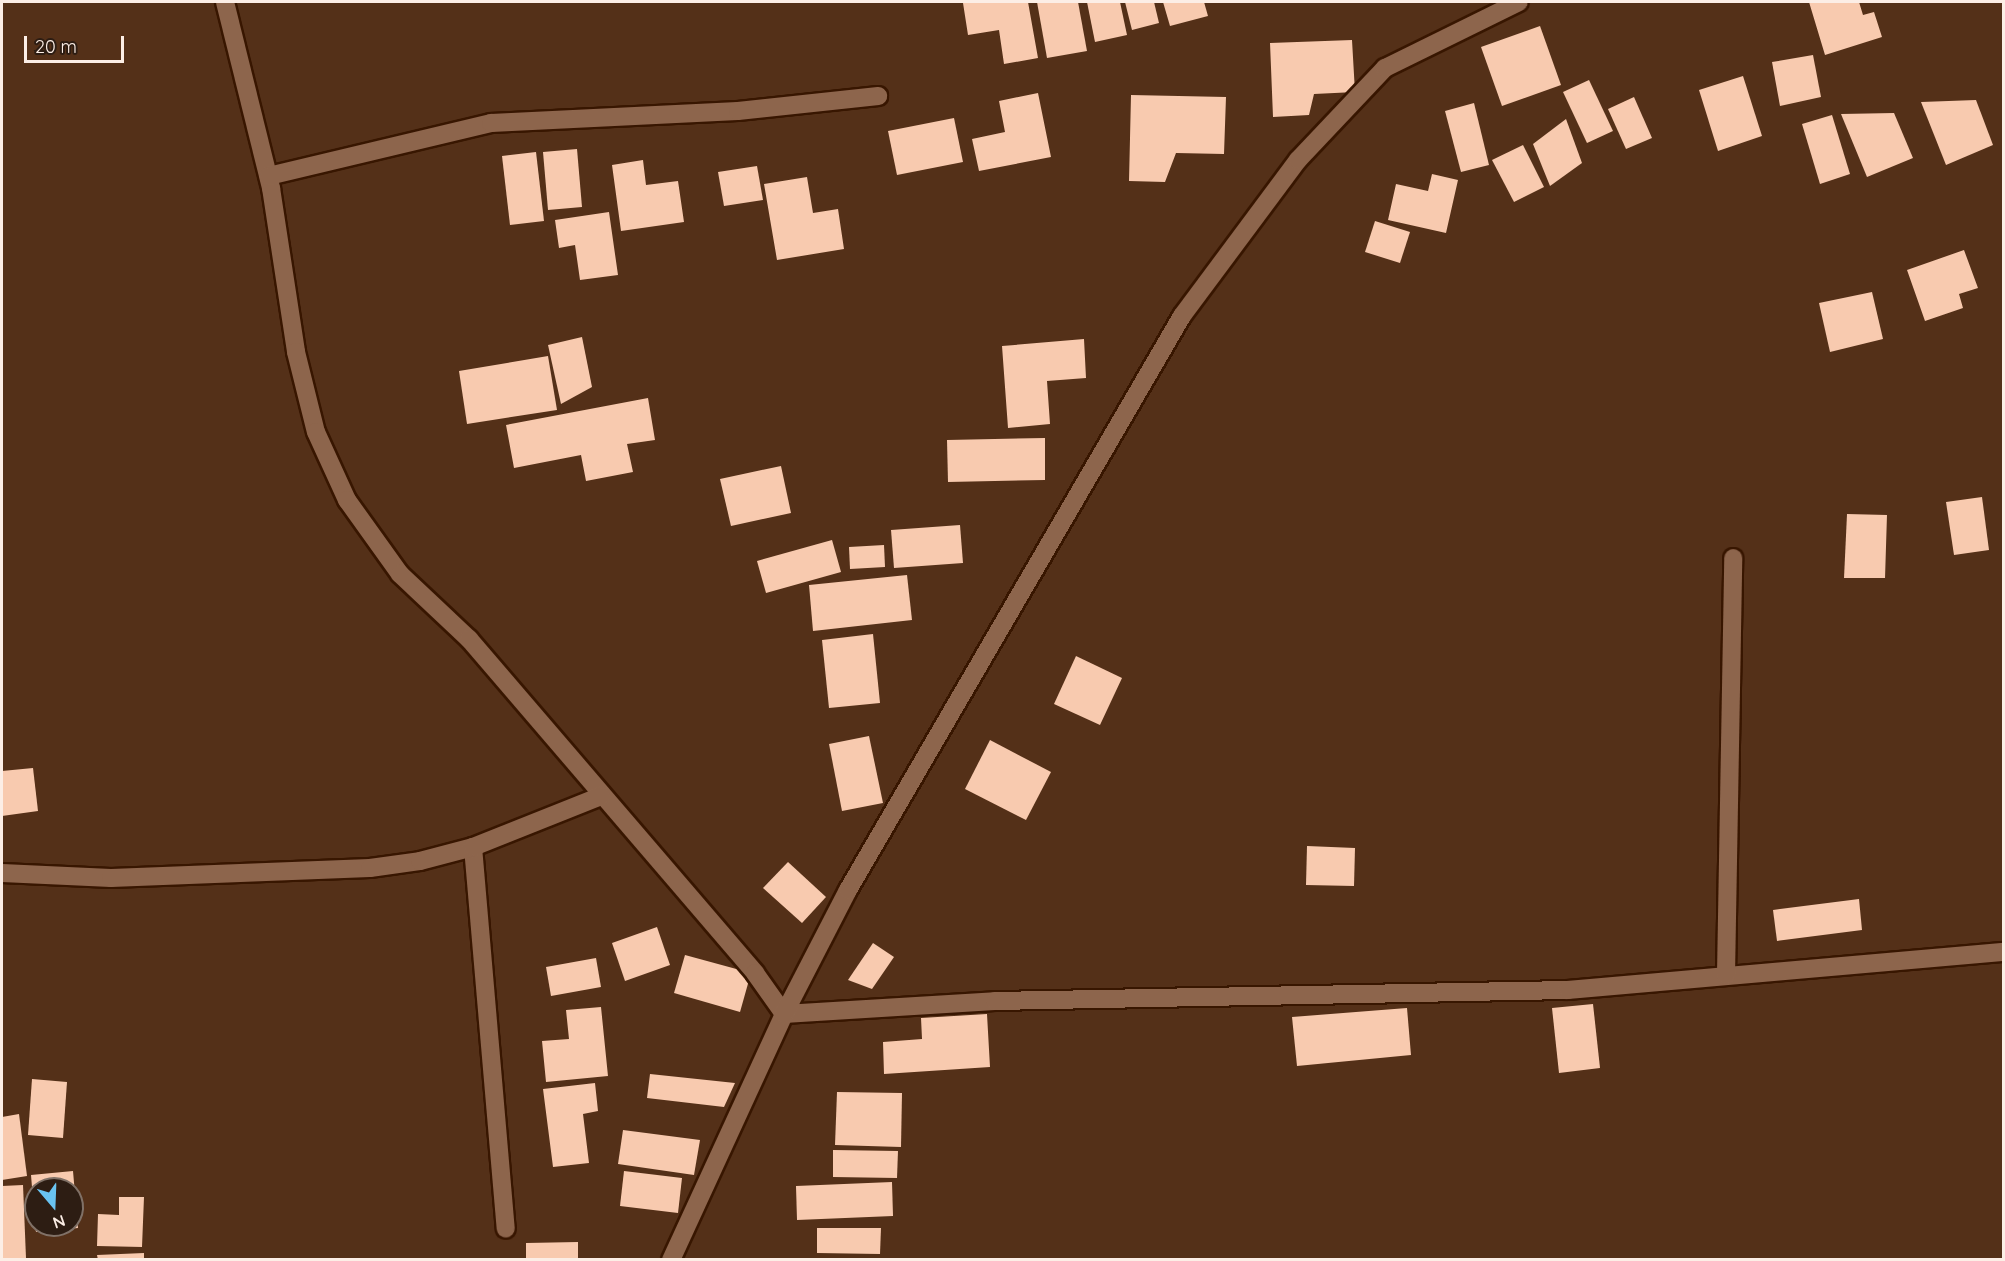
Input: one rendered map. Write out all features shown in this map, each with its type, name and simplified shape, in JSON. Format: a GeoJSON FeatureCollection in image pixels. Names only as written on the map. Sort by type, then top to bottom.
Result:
{"type":"FeatureCollection","features":[{"type":"Feature","properties":{"kind":"street"},"geometry":{"type":"LineString","coordinates":[[225,2],[268,176],[296,352],[316,432],[347,500],[400,574],[469,639],[755,974],[783,1014]]}},
{"type":"Feature","properties":{"kind":"street"},"geometry":{"type":"LineString","coordinates":[[671,1260],[783,1014],[848,890],[1182,316],[1298,160],[1385,68],[1520,2]]}},
{"type":"Feature","properties":{"kind":"street"},"geometry":{"type":"LineString","coordinates":[[268,176],[491,123],[738,111],[878,96]]}},
{"type":"Feature","properties":{"kind":"street"},"geometry":{"type":"LineString","coordinates":[[1726,975],[1733,558]]}},
{"type":"Feature","properties":{"kind":"street"},"geometry":{"type":"LineString","coordinates":[[2,873],[111,878],[370,868],[420,861],[473,847],[601,796]]}},
{"type":"Feature","properties":{"kind":"street"},"geometry":{"type":"LineString","coordinates":[[473,847],[506,1229]]}},
{"type":"Feature","properties":{"kind":"street"},"geometry":{"type":"LineString","coordinates":[[783,1014],[995,1001],[1568,990],[2004,952]]}},
{"type":"Feature","properties":{"kind":"building"},"geometry":{"type":"Polygon","coordinates":[[[1028,2],[1038,58],[1004,64],[999,30],[968,35],[963,3],[1028,2]]]}},
{"type":"Feature","properties":{"kind":"building"},"geometry":{"type":"Polygon","coordinates":[[[1037,2],[1078,2],[1087,51],[1047,58],[1037,2]]]}},
{"type":"Feature","properties":{"kind":"building"},"geometry":{"type":"Polygon","coordinates":[[[1087,2],[1120,2],[1127,35],[1095,42],[1087,2]]]}},
{"type":"Feature","properties":{"kind":"building"},"geometry":{"type":"Polygon","coordinates":[[[1125,2],[1154,2],[1159,23],[1132,30],[1125,2]]]}},
{"type":"Feature","properties":{"kind":"building"},"geometry":{"type":"Polygon","coordinates":[[[1163,2],[1204,2],[1208,16],[1170,26],[1163,2]]]}},
{"type":"Feature","properties":{"kind":"building"},"geometry":{"type":"Polygon","coordinates":[[[1809,2],[1859,2],[1863,15],[1874,12],[1882,37],[1825,55],[1809,2]]]}},
{"type":"Feature","properties":{"kind":"building"},"geometry":{"type":"Polygon","coordinates":[[[1540,26],[1561,85],[1502,106],[1481,47],[1540,26]]]}},
{"type":"Feature","properties":{"kind":"building"},"geometry":{"type":"Polygon","coordinates":[[[1352,40],[1355,92],[1314,94],[1309,115],[1273,117],[1270,43],[1352,40]]]}},
{"type":"Feature","properties":{"kind":"building"},"geometry":{"type":"Polygon","coordinates":[[[1813,55],[1821,97],[1780,106],[1772,62],[1813,55]]]}},
{"type":"Feature","properties":{"kind":"building"},"geometry":{"type":"Polygon","coordinates":[[[1743,76],[1762,136],[1718,151],[1699,90],[1743,76]]]}},
{"type":"Feature","properties":{"kind":"building"},"geometry":{"type":"Polygon","coordinates":[[[1589,80],[1613,131],[1587,143],[1563,92],[1589,80]]]}},
{"type":"Feature","properties":{"kind":"building"},"geometry":{"type":"Polygon","coordinates":[[[1038,93],[1051,157],[979,171],[972,139],[1005,132],[999,101],[1038,93]]]}},
{"type":"Feature","properties":{"kind":"building"},"geometry":{"type":"Polygon","coordinates":[[[1131,95],[1226,97],[1224,154],[1176,153],[1165,182],[1129,181],[1131,95]]]}},
{"type":"Feature","properties":{"kind":"building"},"geometry":{"type":"Polygon","coordinates":[[[1634,97],[1652,138],[1626,149],[1608,109],[1634,97]]]}},
{"type":"Feature","properties":{"kind":"building"},"geometry":{"type":"Polygon","coordinates":[[[1976,100],[1993,145],[1946,165],[1921,102],[1976,100]]]}},
{"type":"Feature","properties":{"kind":"building"},"geometry":{"type":"Polygon","coordinates":[[[1474,103],[1489,165],[1461,172],[1445,111],[1474,103]]]}},
{"type":"Feature","properties":{"kind":"building"},"geometry":{"type":"Polygon","coordinates":[[[1894,113],[1913,158],[1867,177],[1841,114],[1894,113]]]}},
{"type":"Feature","properties":{"kind":"building"},"geometry":{"type":"Polygon","coordinates":[[[1832,115],[1850,174],[1820,184],[1802,124],[1832,115]]]}},
{"type":"Feature","properties":{"kind":"building"},"geometry":{"type":"Polygon","coordinates":[[[954,118],[963,162],[897,175],[888,131],[954,118]]]}},
{"type":"Feature","properties":{"kind":"building"},"geometry":{"type":"Polygon","coordinates":[[[1566,119],[1582,163],[1550,186],[1533,144],[1566,119]]]}},
{"type":"Feature","properties":{"kind":"building"},"geometry":{"type":"Polygon","coordinates":[[[1523,145],[1544,187],[1514,202],[1492,160],[1523,145]]]}},
{"type":"Feature","properties":{"kind":"building"},"geometry":{"type":"Polygon","coordinates":[[[577,149],[582,207],[548,210],[543,152],[577,149]]]}},
{"type":"Feature","properties":{"kind":"building"},"geometry":{"type":"Polygon","coordinates":[[[536,152],[544,221],[510,225],[502,156],[536,152]]]}},
{"type":"Feature","properties":{"kind":"building"},"geometry":{"type":"Polygon","coordinates":[[[643,160],[646,185],[678,181],[684,222],[621,231],[612,165],[643,160]]]}},
{"type":"Feature","properties":{"kind":"building"},"geometry":{"type":"Polygon","coordinates":[[[757,166],[763,200],[724,206],[718,172],[757,166]]]}},
{"type":"Feature","properties":{"kind":"building"},"geometry":{"type":"Polygon","coordinates":[[[1432,174],[1458,180],[1446,233],[1388,220],[1396,184],[1428,191],[1432,174]]]}},
{"type":"Feature","properties":{"kind":"building"},"geometry":{"type":"Polygon","coordinates":[[[807,177],[813,213],[838,209],[844,249],[777,260],[764,184],[807,177]]]}},
{"type":"Feature","properties":{"kind":"building"},"geometry":{"type":"Polygon","coordinates":[[[609,212],[618,275],[580,280],[575,245],[559,248],[555,220],[609,212]]]}},
{"type":"Feature","properties":{"kind":"building"},"geometry":{"type":"Polygon","coordinates":[[[1375,221],[1410,232],[1400,263],[1365,252],[1375,221]]]}},
{"type":"Feature","properties":{"kind":"building"},"geometry":{"type":"Polygon","coordinates":[[[1964,250],[1978,288],[1959,294],[1963,308],[1925,321],[1907,270],[1964,250]]]}},
{"type":"Feature","properties":{"kind":"building"},"geometry":{"type":"Polygon","coordinates":[[[1872,292],[1883,339],[1830,352],[1819,303],[1872,292]]]}},
{"type":"Feature","properties":{"kind":"building"},"geometry":{"type":"Polygon","coordinates":[[[582,337],[592,387],[561,404],[548,345],[582,337]]]}},
{"type":"Feature","properties":{"kind":"building"},"geometry":{"type":"Polygon","coordinates":[[[1084,339],[1086,378],[1047,381],[1050,424],[1008,428],[1002,346],[1084,339]]]}},
{"type":"Feature","properties":{"kind":"building"},"geometry":{"type":"Polygon","coordinates":[[[548,356],[557,410],[467,424],[459,371],[548,356]]]}},
{"type":"Feature","properties":{"kind":"building"},"geometry":{"type":"Polygon","coordinates":[[[648,398],[655,440],[627,444],[633,472],[586,481],[581,455],[514,468],[506,425],[648,398]]]}},
{"type":"Feature","properties":{"kind":"building"},"geometry":{"type":"Polygon","coordinates":[[[1045,438],[1045,480],[948,482],[947,440],[1045,438]]]}},
{"type":"Feature","properties":{"kind":"building"},"geometry":{"type":"Polygon","coordinates":[[[781,466],[791,513],[731,526],[720,479],[781,466]]]}},
{"type":"Feature","properties":{"kind":"building"},"geometry":{"type":"Polygon","coordinates":[[[1982,497],[1989,550],[1954,555],[1946,502],[1982,497]]]}},
{"type":"Feature","properties":{"kind":"building"},"geometry":{"type":"Polygon","coordinates":[[[1847,514],[1887,515],[1885,578],[1844,578],[1847,514]]]}},
{"type":"Feature","properties":{"kind":"building"},"geometry":{"type":"Polygon","coordinates":[[[960,525],[963,563],[894,568],[891,530],[960,525]]]}},
{"type":"Feature","properties":{"kind":"building"},"geometry":{"type":"Polygon","coordinates":[[[832,540],[841,572],[766,593],[757,561],[832,540]]]}},
{"type":"Feature","properties":{"kind":"building"},"geometry":{"type":"Polygon","coordinates":[[[884,545],[885,567],[850,569],[849,547],[884,545]]]}},
{"type":"Feature","properties":{"kind":"building"},"geometry":{"type":"Polygon","coordinates":[[[907,575],[912,620],[813,631],[809,585],[907,575]]]}},
{"type":"Feature","properties":{"kind":"building"},"geometry":{"type":"Polygon","coordinates":[[[873,634],[880,703],[829,708],[822,640],[873,634]]]}},
{"type":"Feature","properties":{"kind":"building"},"geometry":{"type":"Polygon","coordinates":[[[1076,656],[1122,678],[1100,725],[1054,704],[1076,656]]]}},
{"type":"Feature","properties":{"kind":"building"},"geometry":{"type":"Polygon","coordinates":[[[869,736],[883,803],[842,811],[829,744],[869,736]]]}},
{"type":"Feature","properties":{"kind":"building"},"geometry":{"type":"Polygon","coordinates":[[[990,740],[1051,772],[1026,820],[965,789],[990,740]]]}},
{"type":"Feature","properties":{"kind":"building"},"geometry":{"type":"Polygon","coordinates":[[[33,768],[38,811],[2,816],[2,771],[33,768]]]}},
{"type":"Feature","properties":{"kind":"building"},"geometry":{"type":"Polygon","coordinates":[[[1307,846],[1355,848],[1354,886],[1306,885],[1307,846]]]}},
{"type":"Feature","properties":{"kind":"building"},"geometry":{"type":"Polygon","coordinates":[[[788,862],[826,897],[802,923],[763,888],[788,862]]]}},
{"type":"Feature","properties":{"kind":"building"},"geometry":{"type":"Polygon","coordinates":[[[1859,899],[1862,930],[1777,941],[1773,910],[1859,899]]]}},
{"type":"Feature","properties":{"kind":"building"},"geometry":{"type":"Polygon","coordinates":[[[657,927],[670,965],[625,981],[612,943],[657,927]]]}},
{"type":"Feature","properties":{"kind":"building"},"geometry":{"type":"Polygon","coordinates":[[[873,943],[894,957],[872,989],[848,980],[873,943]]]}},
{"type":"Feature","properties":{"kind":"building"},"geometry":{"type":"Polygon","coordinates":[[[685,955],[751,973],[740,1012],[674,993],[685,955]]]}},
{"type":"Feature","properties":{"kind":"building"},"geometry":{"type":"Polygon","coordinates":[[[596,958],[601,987],[551,996],[546,967],[596,958]]]}},
{"type":"Feature","properties":{"kind":"building"},"geometry":{"type":"Polygon","coordinates":[[[1593,1004],[1600,1068],[1559,1073],[1552,1008],[1593,1004]]]}},
{"type":"Feature","properties":{"kind":"building"},"geometry":{"type":"Polygon","coordinates":[[[601,1007],[608,1076],[546,1082],[542,1041],[569,1039],[566,1010],[601,1007]]]}},
{"type":"Feature","properties":{"kind":"building"},"geometry":{"type":"Polygon","coordinates":[[[1407,1008],[1411,1055],[1297,1066],[1292,1017],[1407,1008]]]}},
{"type":"Feature","properties":{"kind":"building"},"geometry":{"type":"Polygon","coordinates":[[[987,1014],[990,1067],[884,1074],[883,1042],[922,1039],[921,1018],[987,1014]]]}},
{"type":"Feature","properties":{"kind":"building"},"geometry":{"type":"Polygon","coordinates":[[[650,1074],[735,1083],[724,1107],[647,1098],[650,1074]]]}},
{"type":"Feature","properties":{"kind":"building"},"geometry":{"type":"Polygon","coordinates":[[[32,1079],[67,1082],[63,1138],[28,1135],[32,1079]]]}},
{"type":"Feature","properties":{"kind":"building"},"geometry":{"type":"Polygon","coordinates":[[[595,1083],[598,1111],[583,1114],[589,1163],[553,1167],[543,1089],[595,1083]]]}},
{"type":"Feature","properties":{"kind":"building"},"geometry":{"type":"Polygon","coordinates":[[[837,1092],[902,1093],[901,1147],[835,1145],[837,1092]]]}},
{"type":"Feature","properties":{"kind":"building"},"geometry":{"type":"Polygon","coordinates":[[[19,1114],[27,1176],[2,1180],[2,1117],[19,1114]]]}},
{"type":"Feature","properties":{"kind":"building"},"geometry":{"type":"Polygon","coordinates":[[[623,1130],[700,1140],[694,1175],[618,1164],[623,1130]]]}},
{"type":"Feature","properties":{"kind":"building"},"geometry":{"type":"Polygon","coordinates":[[[833,1150],[898,1151],[897,1178],[833,1177],[833,1150]]]}},
{"type":"Feature","properties":{"kind":"building"},"geometry":{"type":"Polygon","coordinates":[[[73,1171],[74,1177],[31,1177],[31,1175],[73,1171]]]}},
{"type":"Feature","properties":{"kind":"building"},"geometry":{"type":"Polygon","coordinates":[[[624,1171],[682,1178],[678,1213],[620,1206],[624,1171]]]}},
{"type":"Feature","properties":{"kind":"building"},"geometry":{"type":"Polygon","coordinates":[[[892,1182],[893,1216],[797,1220],[796,1186],[892,1182]]]}},
{"type":"Feature","properties":{"kind":"building"},"geometry":{"type":"Polygon","coordinates":[[[23,1185],[26,1258],[2,1259],[2,1186],[23,1185]]]}},
{"type":"Feature","properties":{"kind":"building"},"geometry":{"type":"Polygon","coordinates":[[[119,1197],[144,1197],[142,1247],[97,1246],[98,1214],[119,1215],[119,1197]]]}},
{"type":"Feature","properties":{"kind":"building"},"geometry":{"type":"Polygon","coordinates":[[[817,1228],[881,1228],[880,1254],[817,1253],[817,1228]]]}},
{"type":"Feature","properties":{"kind":"building"},"geometry":{"type":"Polygon","coordinates":[[[578,1242],[578,1260],[526,1260],[526,1243],[578,1242]]]}},
{"type":"Feature","properties":{"kind":"building"},"geometry":{"type":"Polygon","coordinates":[[[144,1253],[144,1260],[98,1260],[97,1255],[144,1253]]]}}]}
